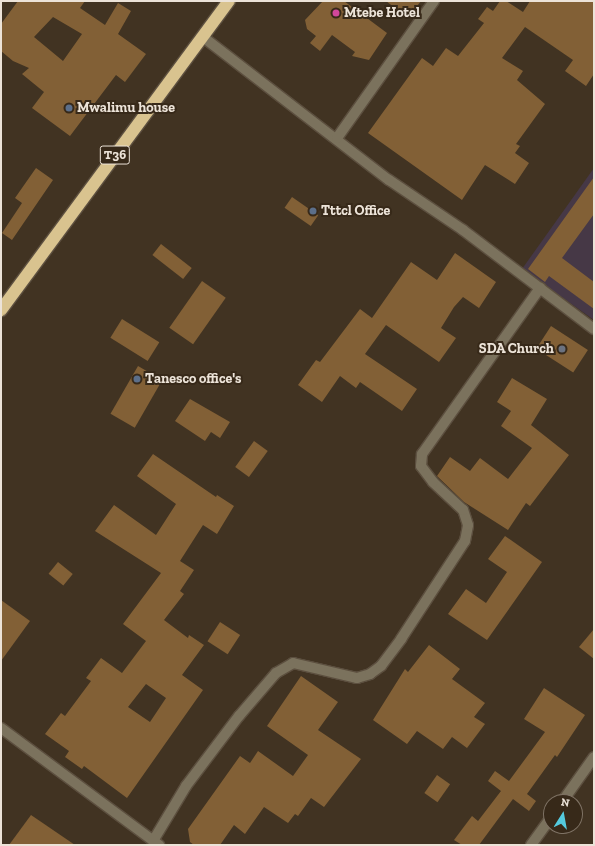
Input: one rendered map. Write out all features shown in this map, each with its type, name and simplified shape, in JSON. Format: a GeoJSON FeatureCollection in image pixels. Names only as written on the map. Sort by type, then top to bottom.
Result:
{"type":"FeatureCollection","features":[{"type":"Feature","properties":{"kind":"highway","name":"T36"},"geometry":{"type":"LineString","coordinates":[[1,310],[229,1]]}},
{"type":"Feature","properties":{"kind":"street"},"geometry":{"type":"LineString","coordinates":[[337,138],[434,1]]}},
{"type":"Feature","properties":{"kind":"street"},"geometry":{"type":"LineString","coordinates":[[203,36],[390,180],[463,230],[594,329]]}},
{"type":"Feature","properties":{"kind":"street"},"geometry":{"type":"LineString","coordinates":[[1,728],[156,843],[186,786],[239,716],[276,673],[293,663],[357,678],[370,674],[381,666],[401,640],[465,541],[468,525],[463,510],[433,482],[421,466],[422,454],[540,288]]}},
{"type":"Feature","properties":{"kind":"street"},"geometry":{"type":"LineString","coordinates":[[568,794],[594,757]]}},
{"type":"Feature","properties":{"kind":"street"},"geometry":{"type":"LineString","coordinates":[[531,845],[543,828]]}},
{"type":"Feature","properties":{"kind":"shaded area"},"geometry":{"type":"Polygon","coordinates":[[[594,168],[594,320],[522,269],[594,168]]]}},
{"type":"Feature","properties":{"kind":"building"},"geometry":{"type":"Polygon","coordinates":[[[18,1],[85,1],[80,8],[105,25],[118,3],[131,11],[118,34],[146,54],[125,82],[116,75],[70,136],[32,108],[44,92],[22,74],[29,68],[13,61],[1,51],[1,24],[18,1]],[[53,17],[34,37],[63,61],[82,34],[53,17]]]}},
{"type":"Feature","properties":{"kind":"building"},"geometry":{"type":"Polygon","coordinates":[[[323,1],[344,1],[387,33],[369,60],[352,56],[355,52],[332,35],[320,51],[310,43],[316,36],[307,29],[305,20],[323,1]]]}},
{"type":"Feature","properties":{"kind":"building"},"geometry":{"type":"Polygon","coordinates":[[[386,1],[421,1],[408,18],[386,1]]]}},
{"type":"Feature","properties":{"kind":"building"},"geometry":{"type":"Polygon","coordinates":[[[500,1],[506,1],[523,12],[530,1],[594,1],[594,74],[586,86],[565,71],[573,60],[525,27],[502,58],[523,71],[517,80],[545,104],[516,144],[520,146],[515,153],[529,163],[515,184],[485,165],[462,200],[368,133],[422,58],[433,66],[446,48],[458,56],[484,23],[478,19],[487,7],[493,11],[500,1]]]}},
{"type":"Feature","properties":{"kind":"building"},"geometry":{"type":"Polygon","coordinates":[[[36,168],[53,180],[12,240],[2,233],[22,203],[15,198],[36,168]]]}},
{"type":"Feature","properties":{"kind":"building"},"geometry":{"type":"Polygon","coordinates":[[[594,177],[594,214],[562,258],[594,282],[594,309],[549,276],[545,282],[528,269],[594,177]]]}},
{"type":"Feature","properties":{"kind":"building"},"geometry":{"type":"Polygon","coordinates":[[[292,197],[318,215],[311,226],[285,208],[292,197]]]}},
{"type":"Feature","properties":{"kind":"building"},"geometry":{"type":"Polygon","coordinates":[[[161,244],[192,268],[183,279],[152,255],[161,244]]]}},
{"type":"Feature","properties":{"kind":"building"},"geometry":{"type":"Polygon","coordinates":[[[455,253],[496,282],[479,308],[463,297],[454,307],[441,328],[456,338],[439,362],[386,325],[365,354],[417,389],[402,411],[360,382],[356,388],[340,376],[322,402],[298,385],[316,360],[320,362],[360,309],[372,318],[411,262],[437,280],[455,253]]]}},
{"type":"Feature","properties":{"kind":"building"},"geometry":{"type":"Polygon","coordinates":[[[202,281],[226,298],[193,344],[169,328],[202,281]]]}},
{"type":"Feature","properties":{"kind":"building"},"geometry":{"type":"Polygon","coordinates":[[[122,319],[159,342],[148,361],[110,338],[122,319]]]}},
{"type":"Feature","properties":{"kind":"building","name":"SDA Church"},"geometry":{"type":"Polygon","coordinates":[[[551,326],[588,350],[573,373],[536,349],[551,326]]]}},
{"type":"Feature","properties":{"kind":"building"},"geometry":{"type":"Polygon","coordinates":[[[138,366],[162,380],[135,428],[110,414],[138,366]]]}},
{"type":"Feature","properties":{"kind":"building"},"geometry":{"type":"Polygon","coordinates":[[[512,378],[547,399],[531,425],[569,455],[530,506],[526,503],[508,530],[464,502],[437,476],[450,457],[470,471],[480,458],[508,479],[532,448],[501,426],[511,411],[497,402],[512,378]]]}},
{"type":"Feature","properties":{"kind":"building"},"geometry":{"type":"Polygon","coordinates":[[[190,399],[230,422],[220,438],[211,432],[205,441],[175,421],[190,399]]]}},
{"type":"Feature","properties":{"kind":"building"},"geometry":{"type":"Polygon","coordinates":[[[254,441],[268,451],[249,477],[235,467],[254,441]]]}},
{"type":"Feature","properties":{"kind":"building"},"geometry":{"type":"Polygon","coordinates":[[[153,454],[216,497],[217,495],[234,506],[217,534],[203,525],[180,561],[194,570],[180,591],[184,594],[164,620],[188,638],[189,635],[204,645],[182,675],[203,690],[127,798],[84,766],[82,769],[65,757],[69,751],[45,734],[61,713],[65,716],[91,681],[86,678],[101,658],[122,673],[146,641],[123,624],[161,573],[95,531],[114,505],[156,535],[176,504],[137,476],[153,454]],[[146,684],[128,707],[150,722],[166,698],[146,684]]]}},
{"type":"Feature","properties":{"kind":"building"},"geometry":{"type":"Polygon","coordinates":[[[505,536],[542,562],[487,640],[448,614],[466,589],[486,603],[507,572],[488,559],[505,536]]]}},
{"type":"Feature","properties":{"kind":"building"},"geometry":{"type":"Polygon","coordinates":[[[58,562],[73,574],[63,586],[49,574],[58,562]]]}},
{"type":"Feature","properties":{"kind":"building"},"geometry":{"type":"Polygon","coordinates":[[[1,600],[30,621],[1,661],[1,600]]]}},
{"type":"Feature","properties":{"kind":"building"},"geometry":{"type":"Polygon","coordinates":[[[220,622],[240,635],[228,654],[207,641],[220,622]]]}},
{"type":"Feature","properties":{"kind":"building"},"geometry":{"type":"Polygon","coordinates":[[[594,629],[594,659],[579,647],[594,629]]]}},
{"type":"Feature","properties":{"kind":"building"},"geometry":{"type":"Polygon","coordinates":[[[429,645],[460,669],[452,679],[485,703],[474,717],[485,724],[467,748],[452,737],[443,749],[417,731],[407,744],[373,720],[405,669],[408,672],[429,645]]]}},
{"type":"Feature","properties":{"kind":"building"},"geometry":{"type":"Polygon","coordinates":[[[301,676],[338,702],[318,730],[361,759],[324,807],[311,798],[298,816],[295,814],[288,823],[264,807],[245,834],[234,825],[220,845],[194,845],[190,842],[188,829],[240,756],[250,763],[258,751],[293,776],[308,755],[267,726],[301,676]]]}},
{"type":"Feature","properties":{"kind":"building"},"geometry":{"type":"Polygon","coordinates":[[[544,688],[585,715],[557,757],[555,755],[527,794],[536,801],[529,811],[513,799],[479,845],[462,845],[454,840],[472,816],[478,821],[501,791],[488,781],[495,771],[509,781],[545,732],[524,719],[544,688]]]}},
{"type":"Feature","properties":{"kind":"building"},"geometry":{"type":"Polygon","coordinates":[[[437,775],[450,784],[437,802],[424,793],[437,775]]]}},
{"type":"Feature","properties":{"kind":"building"},"geometry":{"type":"Polygon","coordinates":[[[31,815],[75,845],[9,845],[31,815]]]}},
{"type":"Feature","properties":{"kind":"place","name":"Mtebe Hotel"},"geometry":{"type":"Point","coordinates":[336,13]}},
{"type":"Feature","properties":{"kind":"place","name":"Mwalimu house"},"geometry":{"type":"Point","coordinates":[69,108]}},
{"type":"Feature","properties":{"kind":"place","name":"Tttcl Office"},"geometry":{"type":"Point","coordinates":[313,211]}},
{"type":"Feature","properties":{"kind":"place","name":"SDA Church"},"geometry":{"type":"Point","coordinates":[562,349]}},
{"type":"Feature","properties":{"kind":"place","name":"Tanesco office's"},"geometry":{"type":"Point","coordinates":[137,379]}}]}
